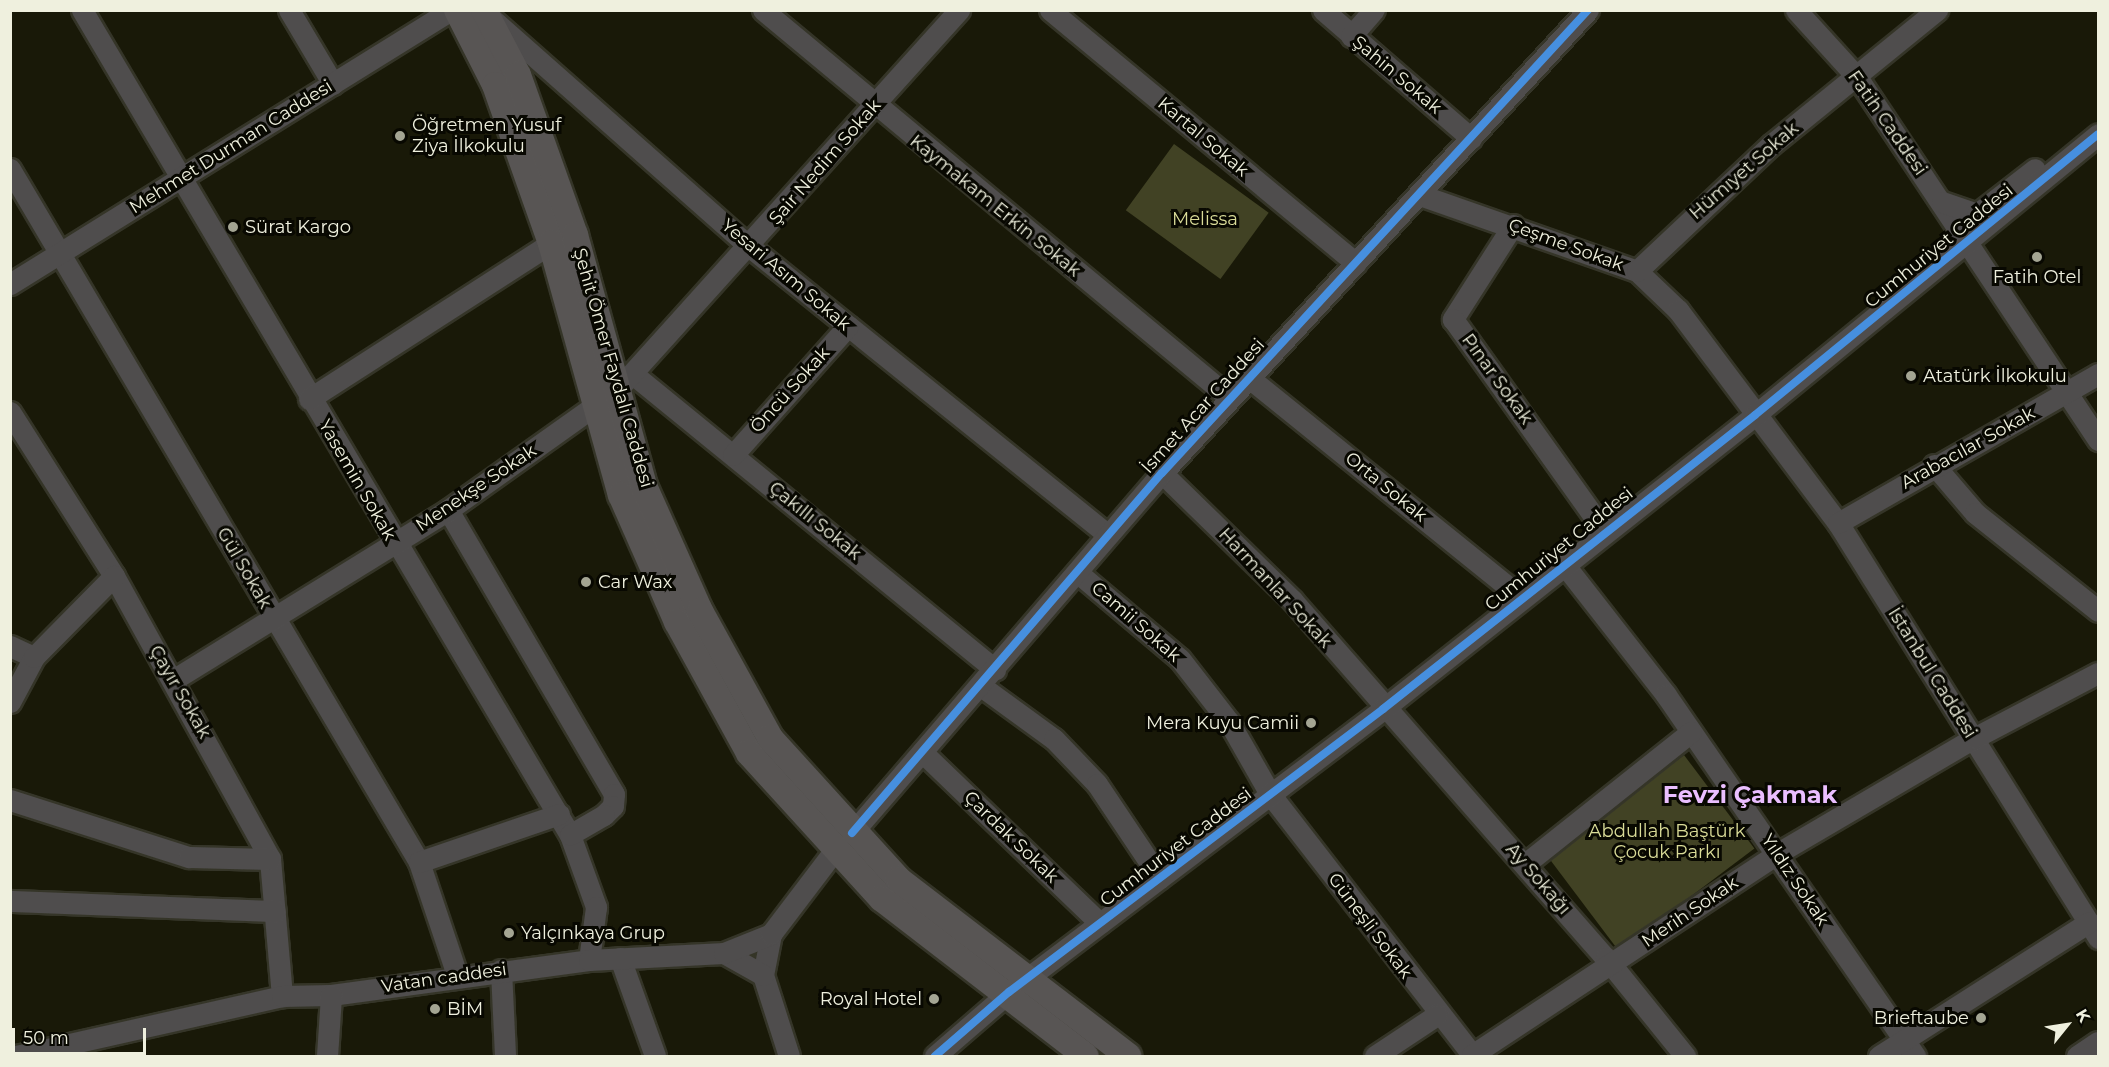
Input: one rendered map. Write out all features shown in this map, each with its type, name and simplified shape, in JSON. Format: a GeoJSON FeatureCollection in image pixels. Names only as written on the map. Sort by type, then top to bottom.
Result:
{"type":"FeatureCollection","features":[{"type":"Feature","properties":{"kind":"main road","name":"Şehit Ömer Faydalı Caddesi"},"geometry":{"type":"LineString","coordinates":[[457,10],[495,85],[551,243],[593,407],[621,495],[677,622],[749,753],[843,842],[1031,976],[1128,1056]]}},
{"type":"Feature","properties":{"kind":"main road","name":"Şehit Ömer Faydalı Caddesi"},"geometry":{"type":"LineString","coordinates":[[480,11],[518,75],[575,235],[625,383],[644,486],[700,611],[770,738],[882,899],[1008,992],[1086,1056]]}},
{"type":"Feature","properties":{"kind":"street","name":"Yasemin Sokak"},"geometry":{"type":"LineString","coordinates":[[82,10],[394,543],[559,814],[570,835],[596,907],[589,960]]}},
{"type":"Feature","properties":{"kind":"street"},"geometry":{"type":"LineString","coordinates":[[289,10],[333,84]]}},
{"type":"Feature","properties":{"kind":"street","name":"Mehmet Durman Caddesi"},"geometry":{"type":"LineString","coordinates":[[10,284],[451,10]]}},
{"type":"Feature","properties":{"kind":"street","name":"Kaymakam Erkin Sokak"},"geometry":{"type":"LineString","coordinates":[[763,10],[874,106],[1230,398]]}},
{"type":"Feature","properties":{"kind":"street","name":"Şair Nedim Sokak"},"geometry":{"type":"LineString","coordinates":[[625,383],[750,247],[959,10]]}},
{"type":"Feature","properties":{"kind":"street","name":"Kartal Sokak"},"geometry":{"type":"LineString","coordinates":[[1050,10],[1356,263]]}},
{"type":"Feature","properties":{"kind":"street","name":"Şahin Sokak"},"geometry":{"type":"LineString","coordinates":[[1323,10],[1471,138]]}},
{"type":"Feature","properties":{"kind":"street"},"geometry":{"type":"LineString","coordinates":[[1351,36],[1374,10]]}},
{"type":"Feature","properties":{"kind":"street","name":"İsmet Acar Caddesi"},"geometry":{"type":"LineString","coordinates":[[843,842],[981,686],[1162,473],[1588,10]]}},
{"type":"Feature","properties":{"kind":"street","name":"Fatih Caddesi"},"geometry":{"type":"LineString","coordinates":[[1796,10],[1857,77],[2071,392],[2098,440]]}},
{"type":"Feature","properties":{"kind":"street","name":"Hümıyet Sokak"},"geometry":{"type":"LineString","coordinates":[[1637,271],[1732,179],[1937,10]]}},
{"type":"Feature","properties":{"kind":"street","name":"Yesari Asım Sokak"},"geometry":{"type":"LineString","coordinates":[[480,11],[750,247],[1108,535]]}},
{"type":"Feature","properties":{"kind":"street","name":"Cumhuriyet Caddesi"},"geometry":{"type":"LineString","coordinates":[[1942,202],[1977,214],[2098,117]]}},
{"type":"Feature","properties":{"kind":"street","name":"Cumhuriyet Caddesi"},"geometry":{"type":"LineString","coordinates":[[935,1056],[1008,992],[1383,709],[1563,563],[1755,415],[2098,134]]}},
{"type":"Feature","properties":{"kind":"street","name":"Gül Sokak"},"geometry":{"type":"LineString","coordinates":[[10,170],[273,619],[419,862],[457,975]]}},
{"type":"Feature","properties":{"kind":"street","name":"Çeşme Sokak"},"geometry":{"type":"LineString","coordinates":[[1420,195],[1513,225],[1637,271],[1707,344],[1755,415]]}},
{"type":"Feature","properties":{"kind":"street","name":"Pınar Sokak"},"geometry":{"type":"LineString","coordinates":[[1513,225],[1453,319],[1604,531]]}},
{"type":"Feature","properties":{"kind":"street"},"geometry":{"type":"LineString","coordinates":[[309,399],[551,243]]}},
{"type":"Feature","properties":{"kind":"street","name":"Öncü Sokak"},"geometry":{"type":"LineString","coordinates":[[733,455],[848,326]]}},
{"type":"Feature","properties":{"kind":"street","name":"Arabacılar Sokak"},"geometry":{"type":"LineString","coordinates":[[1838,523],[1934,465],[2071,392],[2098,374]]}},
{"type":"Feature","properties":{"kind":"street","name":"Orta Sokak"},"geometry":{"type":"LineString","coordinates":[[1248,377],[1522,598]]}},
{"type":"Feature","properties":{"kind":"street","name":"Çakıllı Sokak"},"geometry":{"type":"LineString","coordinates":[[625,383],[733,455],[995,669]]}},
{"type":"Feature","properties":{"kind":"street","name":"Menekşe Sokak"},"geometry":{"type":"LineString","coordinates":[[173,680],[448,510],[593,407]]}},
{"type":"Feature","properties":{"kind":"street","name":"Çayır Sokak"},"geometry":{"type":"LineString","coordinates":[[10,412],[114,576],[270,859],[282,996]]}},
{"type":"Feature","properties":{"kind":"street","name":"İstanbul Caddesi"},"geometry":{"type":"LineString","coordinates":[[1755,415],[1838,523],[2094,930]]}},
{"type":"Feature","properties":{"kind":"street"},"geometry":{"type":"LineString","coordinates":[[1934,465],[1975,513],[2098,611]]}},
{"type":"Feature","properties":{"kind":"street","name":"Harmanlar Sokak"},"geometry":{"type":"LineString","coordinates":[[1162,473],[1293,601],[1383,709]]}},
{"type":"Feature","properties":{"kind":"street"},"geometry":{"type":"LineString","coordinates":[[448,510],[614,794],[613,806],[604,815],[570,835]]}},
{"type":"Feature","properties":{"kind":"street","name":"Yıldız Sokak"},"geometry":{"type":"LineString","coordinates":[[1563,563],[1691,732],[1778,853],[1910,1048]]}},
{"type":"Feature","properties":{"kind":"street","name":"Camii Sokak"},"geometry":{"type":"LineString","coordinates":[[1078,573],[1180,659],[1229,722],[1270,794]]}},
{"type":"Feature","properties":{"kind":"street"},"geometry":{"type":"LineString","coordinates":[[10,702],[34,657],[114,576]]}},
{"type":"Feature","properties":{"kind":"street"},"geometry":{"type":"LineString","coordinates":[[10,646],[34,657]]}},
{"type":"Feature","properties":{"kind":"street","name":"Merih Sokak"},"geometry":{"type":"LineString","coordinates":[[1472,1056],[1778,853],[1974,738],[2098,673]]}},
{"type":"Feature","properties":{"kind":"street"},"geometry":{"type":"LineString","coordinates":[[981,686],[1054,739],[1097,784],[1160,878]]}},
{"type":"Feature","properties":{"kind":"street","name":"Ay Sokağı"},"geometry":{"type":"LineString","coordinates":[[1383,709],[1525,864],[1612,965],[1685,1056]]}},
{"type":"Feature","properties":{"kind":"street"},"geometry":{"type":"LineString","coordinates":[[1525,864],[1691,732]]}},
{"type":"Feature","properties":{"kind":"street","name":"Çardak Sokak"},"geometry":{"type":"LineString","coordinates":[[922,752],[1100,923]]}},
{"type":"Feature","properties":{"kind":"street","name":"Güneşli Sokak"},"geometry":{"type":"LineString","coordinates":[[1270,794],[1437,1015],[1472,1056]]}},
{"type":"Feature","properties":{"kind":"street"},"geometry":{"type":"LineString","coordinates":[[10,800],[189,857],[270,859]]}},
{"type":"Feature","properties":{"kind":"street"},"geometry":{"type":"LineString","coordinates":[[419,862],[559,814]]}},
{"type":"Feature","properties":{"kind":"street"},"geometry":{"type":"LineString","coordinates":[[789,1056],[763,975],[771,934],[843,842]]}},
{"type":"Feature","properties":{"kind":"street"},"geometry":{"type":"LineString","coordinates":[[10,901],[275,911]]}},
{"type":"Feature","properties":{"kind":"street"},"geometry":{"type":"LineString","coordinates":[[1879,1056],[1910,1048],[2094,930]]}},
{"type":"Feature","properties":{"kind":"street","name":"Vatan caddesi"},"geometry":{"type":"LineString","coordinates":[[16,1056],[282,996],[331,995],[457,975],[589,960],[724,953],[771,934]]}},
{"type":"Feature","properties":{"kind":"street"},"geometry":{"type":"LineString","coordinates":[[724,953],[763,975]]}},
{"type":"Feature","properties":{"kind":"street"},"geometry":{"type":"LineString","coordinates":[[620,958],[655,1056]]}},
{"type":"Feature","properties":{"kind":"street"},"geometry":{"type":"LineString","coordinates":[[501,970],[505,1056]]}},
{"type":"Feature","properties":{"kind":"street"},"geometry":{"type":"LineString","coordinates":[[327,1056],[331,995]]}},
{"type":"Feature","properties":{"kind":"street"},"geometry":{"type":"LineString","coordinates":[[1375,1056],[1437,1015]]}},
{"type":"Feature","properties":{"kind":"street"},"geometry":{"type":"LineString","coordinates":[[2077,1056],[2098,1042]]}},
{"type":"Feature","properties":{"kind":"green space","name":"Melissa"},"geometry":{"type":"Polygon","coordinates":[[[1174,144],[1269,213],[1220,279],[1126,210],[1174,144]]]}},
{"type":"Feature","properties":{"kind":"green space","name":"Abdullah Baştürk Çocuk Parkı"},"geometry":{"type":"Polygon","coordinates":[[[1684,755],[1754,848],[1619,951],[1548,857],[1684,755]]]}},
{"type":"Feature","properties":{"kind":"cycle path"},"geometry":{"type":"LineString","coordinates":[[852,833],[1162,473],[1588,10]]}},
{"type":"Feature","properties":{"kind":"cycle path"},"geometry":{"type":"LineString","coordinates":[[935,1056],[1009,992],[1383,709],[1755,415],[2098,134]]}},
{"type":"Feature","properties":{"kind":"place","name":"Öğretmen Yusuf Ziya İlkokulu"},"geometry":{"type":"Point","coordinates":[400,136]}},
{"type":"Feature","properties":{"kind":"place","name":"Sürat Kargo"},"geometry":{"type":"Point","coordinates":[233,227]}},
{"type":"Feature","properties":{"kind":"place","name":"Fatih Otel"},"geometry":{"type":"Point","coordinates":[2037,257]}},
{"type":"Feature","properties":{"kind":"place","name":"Atatürk İlkokulu"},"geometry":{"type":"Point","coordinates":[1911,376]}},
{"type":"Feature","properties":{"kind":"place","name":"Car Wax"},"geometry":{"type":"Point","coordinates":[586,582]}},
{"type":"Feature","properties":{"kind":"place","name":"Mera Kuyu Camii"},"geometry":{"type":"Point","coordinates":[1311,723]}},
{"type":"Feature","properties":{"kind":"place","name":"Yalçınkaya Grup"},"geometry":{"type":"Point","coordinates":[509,933]}},
{"type":"Feature","properties":{"kind":"place","name":"Royal Hotel"},"geometry":{"type":"Point","coordinates":[934,999]}},
{"type":"Feature","properties":{"kind":"place","name":"BİM"},"geometry":{"type":"Point","coordinates":[435,1009]}},
{"type":"Feature","properties":{"kind":"place","name":"Brieftaube"},"geometry":{"type":"Point","coordinates":[1981,1018]}},
{"type":"Feature","properties":{"kind":"district","name":"Fevzi Çakmak"},"geometry":{"type":"Point","coordinates":[1750,795]}}]}
